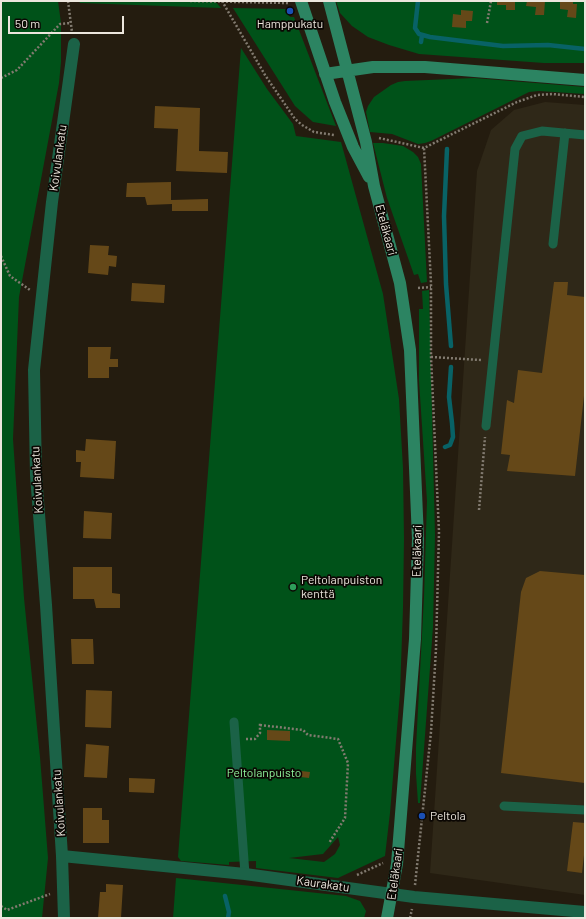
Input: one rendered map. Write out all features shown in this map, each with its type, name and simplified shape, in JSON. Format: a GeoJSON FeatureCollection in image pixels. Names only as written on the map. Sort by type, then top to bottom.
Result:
{"type":"FeatureCollection","features":[{"type":"Feature","properties":{"kind":"main road","name":"Eteläkaari"},"geometry":{"type":"LineString","coordinates":[[301,1],[325,74],[354,147],[374,186]]}},
{"type":"Feature","properties":{"kind":"main road","name":"Eteläkaari"},"geometry":{"type":"LineString","coordinates":[[329,1],[366,142],[374,186],[400,283],[410,350],[418,539],[414,639],[397,864],[393,894],[387,918]]}},
{"type":"Feature","properties":{"kind":"main road"},"geometry":{"type":"LineString","coordinates":[[325,74],[373,67],[425,67],[585,80]]}},
{"type":"Feature","properties":{"kind":"street","name":"Koivulankatu"},"geometry":{"type":"LineString","coordinates":[[64,918],[62,856],[36,475],[34,370],[52,202],[74,44]]}},
{"type":"Feature","properties":{"kind":"street","name":"Kaurakatu"},"geometry":{"type":"LineString","coordinates":[[62,856],[245,874],[414,897],[580,914]]}},
{"type":"Feature","properties":{"kind":"lane"},"geometry":{"type":"LineString","coordinates":[[486,426],[515,149],[522,136],[542,131],[585,135]]}},
{"type":"Feature","properties":{"kind":"lane"},"geometry":{"type":"LineString","coordinates":[[554,244],[565,133]]}},
{"type":"Feature","properties":{"kind":"lane"},"geometry":{"type":"LineString","coordinates":[[234,722],[245,874]]}},
{"type":"Feature","properties":{"kind":"lane"},"geometry":{"type":"LineString","coordinates":[[504,806],[585,810]]}},
{"type":"Feature","properties":{"kind":"path"},"geometry":{"type":"LineString","coordinates":[[68,1],[74,44]]}},
{"type":"Feature","properties":{"kind":"path"},"geometry":{"type":"LineString","coordinates":[[190,1],[288,3]]}},
{"type":"Feature","properties":{"kind":"path"},"geometry":{"type":"LineString","coordinates":[[487,23],[491,1]]}},
{"type":"Feature","properties":{"kind":"path"},"geometry":{"type":"LineString","coordinates":[[223,2],[269,81],[296,119],[302,125],[314,132],[335,135]]}},
{"type":"Feature","properties":{"kind":"path"},"geometry":{"type":"LineString","coordinates":[[1,78],[17,70],[62,24],[71,23]]}},
{"type":"Feature","properties":{"kind":"path"},"geometry":{"type":"LineString","coordinates":[[378,137],[424,148],[517,102],[537,95],[552,94],[585,97]]}},
{"type":"Feature","properties":{"kind":"path"},"geometry":{"type":"LineString","coordinates":[[1,256],[10,276],[31,291]]}},
{"type":"Feature","properties":{"kind":"path"},"geometry":{"type":"LineString","coordinates":[[418,288],[431,287]]}},
{"type":"Feature","properties":{"kind":"path"},"geometry":{"type":"LineString","coordinates":[[431,357],[492,361]]}},
{"type":"Feature","properties":{"kind":"path"},"geometry":{"type":"LineString","coordinates":[[479,510],[486,426]]}},
{"type":"Feature","properties":{"kind":"path"},"geometry":{"type":"LineString","coordinates":[[235,740],[255,739],[260,733],[260,724],[303,730],[308,735],[338,739],[348,763],[345,818],[329,842]]}},
{"type":"Feature","properties":{"kind":"path"},"geometry":{"type":"LineString","coordinates":[[355,876],[383,862]]}},
{"type":"Feature","properties":{"kind":"path"},"geometry":{"type":"LineString","coordinates":[[1,906],[7,910],[64,889]]}},
{"type":"Feature","properties":{"kind":"shaded area"},"geometry":{"type":"Polygon","coordinates":[[[545,102],[585,105],[585,895],[430,873],[477,171],[491,130],[514,110],[545,102]]]}},
{"type":"Feature","properties":{"kind":"green space"},"geometry":{"type":"Polygon","coordinates":[[[1,1],[58,1],[61,23],[61,62],[59,83],[19,297],[13,439],[24,598],[40,757],[48,858],[42,918],[1,918],[1,1]]]}},
{"type":"Feature","properties":{"kind":"green space"},"geometry":{"type":"Polygon","coordinates":[[[79,1],[215,1],[221,8],[80,3],[79,1]]]}},
{"type":"Feature","properties":{"kind":"green space"},"geometry":{"type":"Polygon","coordinates":[[[336,1],[585,1],[585,63],[544,63],[419,54],[368,37],[352,26],[340,13],[336,1]]]}},
{"type":"Feature","properties":{"kind":"green space"},"geometry":{"type":"Polygon","coordinates":[[[233,8],[286,9],[290,17],[294,17],[336,126],[313,122],[295,106],[233,8]]]}},
{"type":"Feature","properties":{"kind":"green space","name":"Peltolanpuisto"},"geometry":{"type":"Polygon","coordinates":[[[241,48],[267,89],[293,124],[296,136],[341,142],[383,294],[399,399],[403,468],[404,539],[400,693],[385,856],[338,878],[256,868],[256,861],[229,862],[229,865],[181,861],[178,857],[241,48]],[[338,837],[323,854],[289,858],[324,862],[335,854],[340,845],[338,837]]]}},
{"type":"Feature","properties":{"kind":"green space"},"geometry":{"type":"Polygon","coordinates":[[[474,78],[585,87],[585,94],[539,91],[529,92],[425,143],[418,144],[392,134],[370,132],[366,112],[368,106],[374,97],[391,85],[405,81],[474,78]]]}},
{"type":"Feature","properties":{"kind":"green space"},"geometry":{"type":"Polygon","coordinates":[[[373,143],[403,146],[418,157],[421,164],[427,282],[421,283],[418,274],[414,275],[387,198],[373,143]]]}},
{"type":"Feature","properties":{"kind":"green space"},"geometry":{"type":"Polygon","coordinates":[[[429,290],[435,535],[433,627],[420,803],[418,803],[416,747],[424,597],[427,501],[419,381],[419,309],[423,309],[422,291],[429,290]]]}},
{"type":"Feature","properties":{"kind":"green space"},"geometry":{"type":"Polygon","coordinates":[[[176,878],[346,896],[360,901],[366,911],[364,918],[173,918],[176,878]]]}},
{"type":"Feature","properties":{"kind":"building"},"geometry":{"type":"Polygon","coordinates":[[[497,1],[515,1],[515,10],[506,10],[506,5],[497,5],[497,1]]]}},
{"type":"Feature","properties":{"kind":"building"},"geometry":{"type":"Polygon","coordinates":[[[527,1],[545,1],[544,15],[535,15],[536,7],[526,6],[527,1]]]}},
{"type":"Feature","properties":{"kind":"building"},"geometry":{"type":"Polygon","coordinates":[[[560,1],[573,1],[573,4],[577,4],[576,18],[567,17],[568,10],[560,9],[560,1]]]}},
{"type":"Feature","properties":{"kind":"building"},"geometry":{"type":"Polygon","coordinates":[[[461,10],[473,11],[472,21],[466,21],[466,28],[452,27],[453,14],[461,15],[461,10]]]}},
{"type":"Feature","properties":{"kind":"building"},"geometry":{"type":"Polygon","coordinates":[[[155,106],[200,108],[199,151],[228,152],[227,173],[176,171],[178,129],[154,128],[155,106]]]}},
{"type":"Feature","properties":{"kind":"building"},"geometry":{"type":"Polygon","coordinates":[[[171,182],[171,200],[208,199],[208,211],[172,211],[172,204],[147,205],[145,197],[126,197],[127,183],[171,182]]]}},
{"type":"Feature","properties":{"kind":"building"},"geometry":{"type":"Polygon","coordinates":[[[90,245],[109,246],[108,255],[117,256],[116,267],[109,266],[108,275],[88,273],[90,245]]]}},
{"type":"Feature","properties":{"kind":"building"},"geometry":{"type":"Polygon","coordinates":[[[554,282],[568,282],[567,295],[585,297],[585,387],[575,476],[507,471],[510,455],[501,454],[507,400],[514,403],[518,370],[542,373],[554,282]]]}},
{"type":"Feature","properties":{"kind":"building"},"geometry":{"type":"Polygon","coordinates":[[[132,283],[165,285],[164,303],[131,301],[132,283]]]}},
{"type":"Feature","properties":{"kind":"building"},"geometry":{"type":"Polygon","coordinates":[[[88,347],[111,347],[110,359],[118,359],[118,367],[109,367],[109,378],[88,378],[88,347]]]}},
{"type":"Feature","properties":{"kind":"building"},"geometry":{"type":"Polygon","coordinates":[[[86,439],[116,441],[114,479],[80,477],[81,462],[76,462],[76,450],[85,451],[86,439]]]}},
{"type":"Feature","properties":{"kind":"building"},"geometry":{"type":"Polygon","coordinates":[[[84,511],[112,513],[111,539],[83,538],[84,511]]]}},
{"type":"Feature","properties":{"kind":"building"},"geometry":{"type":"Polygon","coordinates":[[[73,567],[112,567],[112,593],[120,594],[120,608],[96,608],[94,599],[73,599],[73,567]]]}},
{"type":"Feature","properties":{"kind":"building"},"geometry":{"type":"Polygon","coordinates":[[[540,571],[585,575],[585,783],[501,773],[521,592],[526,578],[540,571]]]}},
{"type":"Feature","properties":{"kind":"building"},"geometry":{"type":"Polygon","coordinates":[[[71,639],[93,639],[94,664],[72,664],[71,639]]]}},
{"type":"Feature","properties":{"kind":"building"},"geometry":{"type":"Polygon","coordinates":[[[86,690],[112,691],[111,728],[85,727],[86,690]]]}},
{"type":"Feature","properties":{"kind":"building"},"geometry":{"type":"Polygon","coordinates":[[[267,730],[290,731],[290,741],[267,740],[267,730]]]}},
{"type":"Feature","properties":{"kind":"building"},"geometry":{"type":"Polygon","coordinates":[[[86,744],[109,746],[107,778],[84,777],[86,744]]]}},
{"type":"Feature","properties":{"kind":"building"},"geometry":{"type":"Polygon","coordinates":[[[301,771],[310,772],[309,778],[301,777],[301,771]]]}},
{"type":"Feature","properties":{"kind":"building"},"geometry":{"type":"Polygon","coordinates":[[[129,778],[155,779],[154,793],[129,792],[129,778]]]}},
{"type":"Feature","properties":{"kind":"building"},"geometry":{"type":"Polygon","coordinates":[[[83,808],[102,808],[102,820],[109,820],[109,843],[83,843],[83,808]]]}},
{"type":"Feature","properties":{"kind":"building"},"geometry":{"type":"Polygon","coordinates":[[[573,822],[585,823],[585,846],[582,873],[567,871],[573,822]]]}},
{"type":"Feature","properties":{"kind":"building"},"geometry":{"type":"Polygon","coordinates":[[[106,884],[123,885],[121,918],[98,918],[100,892],[106,892],[106,884]]]}},
{"type":"Feature","properties":{"kind":"waterway"},"geometry":{"type":"LineString","coordinates":[[418,1],[415,28],[419,34],[430,37],[503,46],[548,45],[585,49]]}},
{"type":"Feature","properties":{"kind":"waterway"},"geometry":{"type":"LineString","coordinates":[[421,42],[422,35]]}},
{"type":"Feature","properties":{"kind":"waterway"},"geometry":{"type":"LineString","coordinates":[[447,149],[444,216],[446,284],[451,346]]}},
{"type":"Feature","properties":{"kind":"waterway"},"geometry":{"type":"LineString","coordinates":[[445,447],[450,445],[453,437],[449,397],[451,367]]}},
{"type":"Feature","properties":{"kind":"waterway"},"geometry":{"type":"LineString","coordinates":[[225,896],[229,912],[228,918]]}},
{"type":"Feature","properties":{"kind":"place","name":"Hamppukatu"},"geometry":{"type":"Point","coordinates":[290,11]}},
{"type":"Feature","properties":{"kind":"place","name":"Peltolanpuiston kenttä"},"geometry":{"type":"Point","coordinates":[293,587]}},
{"type":"Feature","properties":{"kind":"place","name":"Peltola"},"geometry":{"type":"Point","coordinates":[422,816]}}]}
